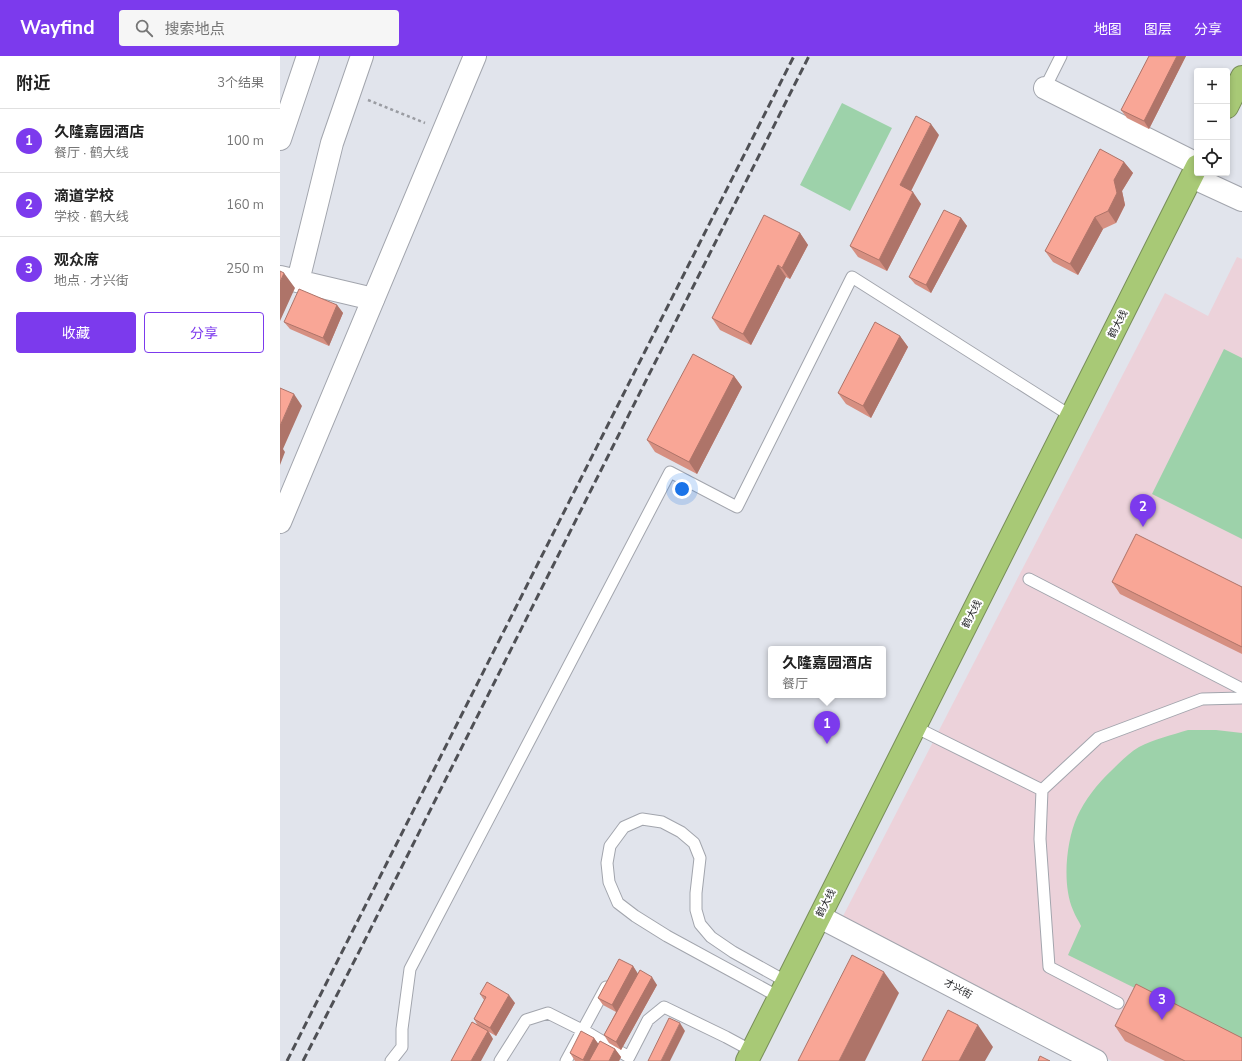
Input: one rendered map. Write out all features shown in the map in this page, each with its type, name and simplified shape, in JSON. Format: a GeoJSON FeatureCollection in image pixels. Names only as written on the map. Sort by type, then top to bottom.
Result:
{"type":"FeatureCollection","features":[{"type":"Feature","properties":{"kind":"highway"},"geometry":{"type":"LineString","coordinates":[[1228,104],[1242,77]]}},
{"type":"Feature","properties":{"kind":"highway","name":"鹤大线"},"geometry":{"type":"LineString","coordinates":[[749,1056],[1194,171]]}},
{"type":"Feature","properties":{"kind":"street"},"geometry":{"type":"LineString","coordinates":[[280,139],[308,56]]}},
{"type":"Feature","properties":{"kind":"street"},"geometry":{"type":"LineString","coordinates":[[362,56],[332,143],[289,279],[373,299]]}},
{"type":"Feature","properties":{"kind":"street"},"geometry":{"type":"LineString","coordinates":[[280,522],[475,56]]}},
{"type":"Feature","properties":{"kind":"street"},"geometry":{"type":"LineString","coordinates":[[1045,88],[1194,168]]}},
{"type":"Feature","properties":{"kind":"street"},"geometry":{"type":"LineString","coordinates":[[1206,176],[1242,200]]}},
{"type":"Feature","properties":{"kind":"street","name":"才兴街"},"geometry":{"type":"LineString","coordinates":[[820,917],[1096,1061]]}},
{"type":"Feature","properties":{"kind":"lane"},"geometry":{"type":"LineString","coordinates":[[1045,88],[1061,56]]}},
{"type":"Feature","properties":{"kind":"lane"},"geometry":{"type":"LineString","coordinates":[[391,1061],[402,1047],[402,1029],[410,968],[670,472],[737,507],[852,277],[1071,416]]}},
{"type":"Feature","properties":{"kind":"lane"},"geometry":{"type":"LineString","coordinates":[[1029,579],[1242,689]]}},
{"type":"Feature","properties":{"kind":"lane"},"geometry":{"type":"LineString","coordinates":[[1118,1003],[1049,967],[1040,839],[1042,790],[1098,738],[1202,699],[1242,698]]}},
{"type":"Feature","properties":{"kind":"lane"},"geometry":{"type":"LineString","coordinates":[[915,727],[1042,790]]}},
{"type":"Feature","properties":{"kind":"lane"},"geometry":{"type":"LineString","coordinates":[[642,819],[662,822],[681,832],[694,843],[700,858],[696,904],[700,924],[712,937],[783,989],[667,936],[635,916],[618,903],[609,882],[607,863],[610,846],[624,827],[642,819]]}},
{"type":"Feature","properties":{"kind":"lane"},"geometry":{"type":"LineString","coordinates":[[566,1061],[612,975]]}},
{"type":"Feature","properties":{"kind":"lane"},"geometry":{"type":"LineString","coordinates":[[500,1061],[526,1020],[548,1013],[583,1030],[628,1059],[648,1020],[664,1007],[726,1037],[749,1056]]}},
{"type":"Feature","properties":{"kind":"path"},"geometry":{"type":"LineString","coordinates":[[350,92],[444,131]]}},
{"type":"Feature","properties":{"kind":"shaded area"},"geometry":{"type":"Polygon","coordinates":[[[1237,257],[1242,259],[1242,1061],[1112,1061],[841,920],[1165,293],[1208,316],[1237,257]]]}},
{"type":"Feature","properties":{"kind":"green space"},"geometry":{"type":"Polygon","coordinates":[[[842,103],[892,128],[850,211],[800,185],[842,103]]]}},
{"type":"Feature","properties":{"kind":"green space"},"geometry":{"type":"Polygon","coordinates":[[[1224,349],[1242,358],[1242,539],[1152,494],[1224,349]]]}},
{"type":"Feature","properties":{"kind":"green space"},"geometry":{"type":"Polygon","coordinates":[[[1188,730],[1216,730],[1242,733],[1242,1041],[1068,955],[1081,926],[1074,912],[1067,888],[1067,864],[1070,839],[1073,827],[1080,811],[1101,781],[1132,752],[1139,747],[1163,737],[1188,730]]]}},
{"type":"Feature","properties":{"kind":"building"},"geometry":{"type":"Polygon","coordinates":[[[1149,56],[1177,56],[1144,121],[1121,110],[1149,56]]]}},
{"type":"Feature","properties":{"kind":"building"},"geometry":{"type":"Polygon","coordinates":[[[916,116],[931,124],[900,185],[913,192],[879,260],[850,246],[916,116]]]}},
{"type":"Feature","properties":{"kind":"building"},"geometry":{"type":"Polygon","coordinates":[[[1100,149],[1124,162],[1114,180],[1117,193],[1108,211],[1095,217],[1070,264],[1045,251],[1100,149]]]}},
{"type":"Feature","properties":{"kind":"building"},"geometry":{"type":"Polygon","coordinates":[[[944,210],[961,218],[926,285],[909,277],[944,210]]]}},
{"type":"Feature","properties":{"kind":"building"},"geometry":{"type":"Polygon","coordinates":[[[764,215],[800,233],[782,268],[778,265],[743,334],[712,318],[764,215]]]}},
{"type":"Feature","properties":{"kind":"building"},"geometry":{"type":"Polygon","coordinates":[[[280,271],[284,273],[280,282],[280,271]]]}},
{"type":"Feature","properties":{"kind":"building"},"geometry":{"type":"Polygon","coordinates":[[[299,289],[337,305],[323,338],[284,322],[299,289]]]}},
{"type":"Feature","properties":{"kind":"building"},"geometry":{"type":"Polygon","coordinates":[[[875,322],[900,336],[863,406],[838,393],[875,322]]]}},
{"type":"Feature","properties":{"kind":"building"},"geometry":{"type":"Polygon","coordinates":[[[693,354],[734,376],[689,462],[647,440],[693,354]]]}},
{"type":"Feature","properties":{"kind":"building"},"geometry":{"type":"Polygon","coordinates":[[[280,388],[294,394],[280,426],[280,388]]]}},
{"type":"Feature","properties":{"kind":"building"},"geometry":{"type":"Polygon","coordinates":[[[1136,534],[1242,587],[1242,647],[1112,582],[1136,534]]]}},
{"type":"Feature","properties":{"kind":"building"},"geometry":{"type":"Polygon","coordinates":[[[852,955],[884,972],[839,1061],[798,1061],[852,955]]]}},
{"type":"Feature","properties":{"kind":"building"},"geometry":{"type":"Polygon","coordinates":[[[619,959],[633,966],[612,1005],[598,998],[619,959]]]}},
{"type":"Feature","properties":{"kind":"building"},"geometry":{"type":"Polygon","coordinates":[[[640,970],[652,977],[616,1042],[604,1035],[640,970]]]}},
{"type":"Feature","properties":{"kind":"building"},"geometry":{"type":"Polygon","coordinates":[[[487,982],[509,995],[490,1028],[474,1019],[486,997],[480,994],[487,982]]]}},
{"type":"Feature","properties":{"kind":"building"},"geometry":{"type":"Polygon","coordinates":[[[1136,984],[1242,1038],[1242,1061],[1185,1061],[1115,1026],[1136,984]]]}},
{"type":"Feature","properties":{"kind":"building"},"geometry":{"type":"Polygon","coordinates":[[[948,1010],[978,1025],[959,1061],[922,1061],[948,1010]]]}},
{"type":"Feature","properties":{"kind":"building"},"geometry":{"type":"Polygon","coordinates":[[[669,1018],[680,1023],[661,1061],[648,1061],[669,1018]]]}},
{"type":"Feature","properties":{"kind":"building"},"geometry":{"type":"Polygon","coordinates":[[[472,1022],[488,1031],[471,1061],[451,1061],[472,1022]]]}},
{"type":"Feature","properties":{"kind":"building"},"geometry":{"type":"Polygon","coordinates":[[[581,1031],[594,1038],[583,1060],[570,1053],[581,1031]]]}},
{"type":"Feature","properties":{"kind":"building"},"geometry":{"type":"Polygon","coordinates":[[[600,1041],[615,1049],[609,1061],[589,1061],[600,1041]]]}},
{"type":"Feature","properties":{"kind":"building"},"geometry":{"type":"Polygon","coordinates":[[[1040,1056],[1050,1061],[1038,1061],[1040,1056]]]}},
{"type":"Feature","properties":{"kind":"railway"},"geometry":{"type":"LineString","coordinates":[[287,1061],[794,56]]}},
{"type":"Feature","properties":{"kind":"railway"},"geometry":{"type":"LineString","coordinates":[[303,1061],[809,56]]}},
{"type":"Feature","properties":{"kind":"place","name":"滴道学校"},"geometry":{"type":"Point","coordinates":[1143,527]}},
{"type":"Feature","properties":{"kind":"place","name":"久隆嘉园酒店"},"geometry":{"type":"Point","coordinates":[827,744]}},
{"type":"Feature","properties":{"kind":"place","name":"观众席"},"geometry":{"type":"Point","coordinates":[1162,1020]}}]}
